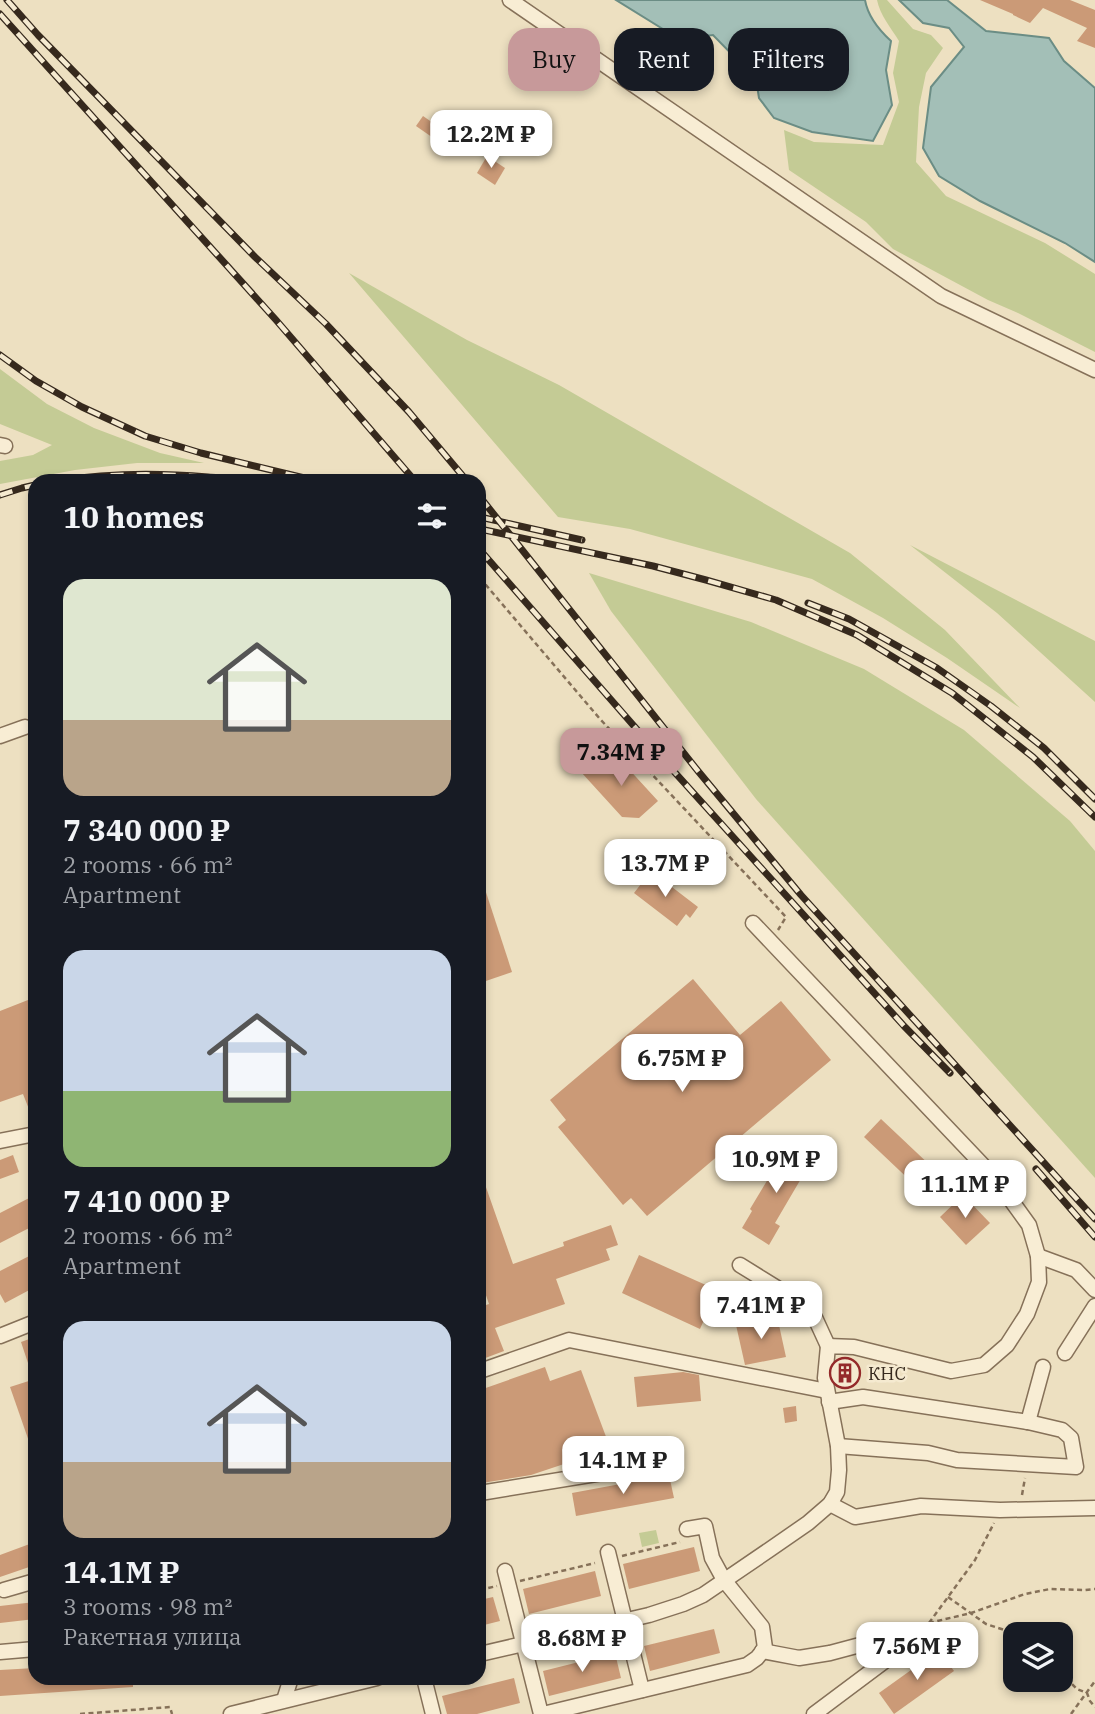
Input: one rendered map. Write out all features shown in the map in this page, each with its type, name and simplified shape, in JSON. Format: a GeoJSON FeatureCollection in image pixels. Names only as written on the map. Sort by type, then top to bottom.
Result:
{"type":"FeatureCollection","features":[{"type":"Feature","properties":{"kind":"street"},"geometry":{"type":"LineString","coordinates":[[510,0],[942,296],[1095,370]]}},
{"type":"Feature","properties":{"kind":"street"},"geometry":{"type":"LineString","coordinates":[[0,736],[25,727]]}},
{"type":"Feature","properties":{"kind":"street"},"geometry":{"type":"LineString","coordinates":[[753,923],[995,1178],[1029,1225],[1038,1256],[1039,1282],[1027,1314],[1007,1345],[985,1365],[951,1371],[854,1347],[828,1346]]}},
{"type":"Feature","properties":{"kind":"street"},"geometry":{"type":"LineString","coordinates":[[0,1141],[28,1135]]}},
{"type":"Feature","properties":{"kind":"street"},"geometry":{"type":"LineString","coordinates":[[1038,1256],[1076,1270],[1095,1290]]}},
{"type":"Feature","properties":{"kind":"street"},"geometry":{"type":"LineString","coordinates":[[486,1653],[683,1604],[703,1595],[779,1544],[830,1504],[837,1492],[839,1470],[838,1446],[825,1378],[828,1346],[811,1309],[740,1265]]}},
{"type":"Feature","properties":{"kind":"street"},"geometry":{"type":"LineString","coordinates":[[1065,1353],[1095,1306]]}},
{"type":"Feature","properties":{"kind":"street"},"geometry":{"type":"LineString","coordinates":[[0,1336],[28,1325]]}},
{"type":"Feature","properties":{"kind":"street"},"geometry":{"type":"LineString","coordinates":[[486,1369],[569,1340],[828,1396],[863,1397],[1028,1422],[1062,1430],[1071,1438],[1076,1467],[957,1460],[928,1453],[838,1446]]}},
{"type":"Feature","properties":{"kind":"street"},"geometry":{"type":"LineString","coordinates":[[1028,1422],[1043,1367]]}},
{"type":"Feature","properties":{"kind":"street"},"geometry":{"type":"LineString","coordinates":[[486,1492],[633,1468]]}},
{"type":"Feature","properties":{"kind":"street"},"geometry":{"type":"LineString","coordinates":[[830,1504],[855,1517],[921,1506],[1000,1510],[1095,1508]]}},
{"type":"Feature","properties":{"kind":"street"},"geometry":{"type":"LineString","coordinates":[[507,1577],[542,1714],[747,1665],[765,1648],[762,1627],[724,1580],[712,1558],[705,1526],[685,1535]]}},
{"type":"Feature","properties":{"kind":"street"},"geometry":{"type":"LineString","coordinates":[[609,1556],[642,1690]]}},
{"type":"Feature","properties":{"kind":"street"},"geometry":{"type":"LineString","coordinates":[[4,1590],[28,1583]]}},
{"type":"Feature","properties":{"kind":"street"},"geometry":{"type":"LineString","coordinates":[[762,1651],[799,1658],[890,1637],[920,1633]]}},
{"type":"Feature","properties":{"kind":"street"},"geometry":{"type":"LineString","coordinates":[[814,1714],[920,1633]]}},
{"type":"Feature","properties":{"kind":"street"},"geometry":{"type":"LineString","coordinates":[[0,1652],[28,1650]]}},
{"type":"Feature","properties":{"kind":"street"},"geometry":{"type":"LineString","coordinates":[[265,1714],[284,1700],[289,1685]]}},
{"type":"Feature","properties":{"kind":"street"},"geometry":{"type":"LineString","coordinates":[[231,1714],[347,1685]]}},
{"type":"Feature","properties":{"kind":"street"},"geometry":{"type":"LineString","coordinates":[[426,1685],[433,1714]]}},
{"type":"Feature","properties":{"kind":"path"},"geometry":{"type":"LineString","coordinates":[[486,585],[600,719],[786,917],[771,941]]}},
{"type":"Feature","properties":{"kind":"path"},"geometry":{"type":"LineString","coordinates":[[1020,1510],[1028,1464]]}},
{"type":"Feature","properties":{"kind":"path"},"geometry":{"type":"LineString","coordinates":[[920,1633],[975,1560],[1000,1510]]}},
{"type":"Feature","properties":{"kind":"path"},"geometry":{"type":"LineString","coordinates":[[486,1587],[507,1577],[609,1556],[685,1535]]}},
{"type":"Feature","properties":{"kind":"path"},"geometry":{"type":"LineString","coordinates":[[920,1633],[1025,1594],[1050,1589],[1095,1589]]}},
{"type":"Feature","properties":{"kind":"path"},"geometry":{"type":"LineString","coordinates":[[948,1597],[986,1624],[1003,1629]]}},
{"type":"Feature","properties":{"kind":"path"},"geometry":{"type":"LineString","coordinates":[[1071,1714],[1095,1681]]}},
{"type":"Feature","properties":{"kind":"path"},"geometry":{"type":"LineString","coordinates":[[1073,1685],[1087,1693],[1095,1707]]}},
{"type":"Feature","properties":{"kind":"path"},"geometry":{"type":"LineString","coordinates":[[80,1714],[170,1707],[172,1714]]}},
{"type":"Feature","properties":{"kind":"green space"},"geometry":{"type":"Polygon","coordinates":[[[877,0],[887,0],[913,29],[931,35],[943,48],[926,73],[919,107],[916,162],[946,196],[1045,243],[1095,274],[1095,352],[988,300],[893,249],[866,222],[789,170],[784,130],[814,142],[883,145],[899,102],[893,73],[899,41],[883,16],[877,0]]]}},
{"type":"Feature","properties":{"kind":"green space"},"geometry":{"type":"Polygon","coordinates":[[[349,273],[467,340],[559,385],[850,553],[945,630],[1020,708],[883,618],[812,579],[630,529],[558,517],[349,273]]]}},
{"type":"Feature","properties":{"kind":"green space"},"geometry":{"type":"Polygon","coordinates":[[[0,369],[47,404],[94,428],[160,453],[204,463],[137,463],[54,474],[28,474],[28,479],[0,484],[0,461],[33,455],[52,445],[0,424],[0,369]]]}},
{"type":"Feature","properties":{"kind":"green space"},"geometry":{"type":"Polygon","coordinates":[[[910,545],[1095,641],[1095,702],[997,613],[910,545]]]}},
{"type":"Feature","properties":{"kind":"green space"},"geometry":{"type":"Polygon","coordinates":[[[589,573],[751,622],[864,669],[964,730],[1070,821],[1095,851],[1095,1178],[756,799],[611,611],[589,573]]]}},
{"type":"Feature","properties":{"kind":"green space"},"geometry":{"type":"Polygon","coordinates":[[[656,1530],[659,1543],[642,1547],[639,1533],[656,1530]]]}},
{"type":"Feature","properties":{"kind":"water"},"geometry":{"type":"Polygon","coordinates":[[[616,0],[865,0],[875,23],[891,41],[886,70],[892,105],[873,141],[812,132],[774,118],[759,98],[758,91],[849,91],[849,28],[728,28],[728,50],[714,36],[714,28],[661,28],[616,0]]]}},
{"type":"Feature","properties":{"kind":"water"},"geometry":{"type":"Polygon","coordinates":[[[899,0],[947,0],[986,31],[1049,38],[1064,61],[1095,88],[1095,262],[1065,243],[980,201],[939,176],[923,148],[931,87],[964,47],[949,28],[923,23],[899,0]]]}},
{"type":"Feature","properties":{"kind":"building"},"geometry":{"type":"Polygon","coordinates":[[[980,0],[1070,0],[1095,10],[1095,48],[1077,41],[1087,28],[1043,8],[1030,23],[980,0]]]}},
{"type":"Feature","properties":{"kind":"building"},"geometry":{"type":"Polygon","coordinates":[[[423,116],[456,139],[449,149],[416,126],[423,116]]]}},
{"type":"Feature","properties":{"kind":"building"},"geometry":{"type":"Polygon","coordinates":[[[487,156],[505,168],[495,185],[477,173],[487,156]]]}},
{"type":"Feature","properties":{"kind":"building"},"geometry":{"type":"Polygon","coordinates":[[[615,754],[658,801],[639,818],[622,817],[581,772],[590,764],[597,771],[615,754]]]}},
{"type":"Feature","properties":{"kind":"building"},"geometry":{"type":"Polygon","coordinates":[[[651,871],[698,907],[690,918],[686,914],[677,926],[634,893],[651,871]]]}},
{"type":"Feature","properties":{"kind":"building"},"geometry":{"type":"Polygon","coordinates":[[[486,892],[512,972],[486,981],[486,892]]]}},
{"type":"Feature","properties":{"kind":"building"},"geometry":{"type":"Polygon","coordinates":[[[693,979],[740,1035],[781,1001],[831,1060],[647,1216],[631,1198],[623,1205],[558,1127],[566,1120],[550,1100],[693,979]]]}},
{"type":"Feature","properties":{"kind":"building"},"geometry":{"type":"Polygon","coordinates":[[[28,1000],[28,1107],[23,1094],[0,1102],[0,1011],[28,1000]]]}},
{"type":"Feature","properties":{"kind":"building"},"geometry":{"type":"Polygon","coordinates":[[[881,1119],[933,1168],[916,1186],[864,1137],[881,1119]]]}},
{"type":"Feature","properties":{"kind":"building"},"geometry":{"type":"Polygon","coordinates":[[[788,1146],[812,1160],[775,1223],[780,1226],[769,1245],[742,1228],[752,1211],[750,1209],[788,1146]]]}},
{"type":"Feature","properties":{"kind":"building"},"geometry":{"type":"Polygon","coordinates":[[[13,1155],[19,1172],[0,1179],[0,1160],[13,1155]]]}},
{"type":"Feature","properties":{"kind":"building"},"geometry":{"type":"Polygon","coordinates":[[[486,1187],[513,1264],[564,1246],[563,1242],[611,1225],[618,1245],[606,1249],[610,1260],[556,1279],[565,1304],[495,1328],[504,1351],[486,1358],[486,1305],[489,1304],[486,1295],[486,1187]]]}},
{"type":"Feature","properties":{"kind":"building"},"geometry":{"type":"Polygon","coordinates":[[[963,1195],[990,1223],[966,1245],[940,1217],[963,1195]]]}},
{"type":"Feature","properties":{"kind":"building"},"geometry":{"type":"Polygon","coordinates":[[[28,1199],[28,1229],[0,1243],[0,1213],[28,1199]]]}},
{"type":"Feature","properties":{"kind":"building"},"geometry":{"type":"Polygon","coordinates":[[[639,1255],[717,1290],[700,1329],[622,1293],[639,1255]]]}},
{"type":"Feature","properties":{"kind":"building"},"geometry":{"type":"Polygon","coordinates":[[[28,1257],[28,1291],[5,1303],[0,1294],[0,1271],[28,1257]]]}},
{"type":"Feature","properties":{"kind":"building"},"geometry":{"type":"Polygon","coordinates":[[[777,1316],[786,1357],[745,1365],[736,1325],[777,1316]]]}},
{"type":"Feature","properties":{"kind":"building"},"geometry":{"type":"Polygon","coordinates":[[[28,1340],[28,1363],[21,1342],[28,1340]]]}},
{"type":"Feature","properties":{"kind":"building","name":"КНС"},"geometry":{"type":"Polygon","coordinates":[[[842,1365],[848,1365],[853,1373],[851,1379],[842,1381],[837,1376],[837,1370],[842,1365]]]}},
{"type":"Feature","properties":{"kind":"building"},"geometry":{"type":"Polygon","coordinates":[[[545,1367],[550,1381],[581,1370],[614,1458],[594,1465],[585,1441],[562,1449],[564,1464],[531,1475],[486,1482],[486,1388],[545,1367]]]}},
{"type":"Feature","properties":{"kind":"building"},"geometry":{"type":"Polygon","coordinates":[[[683,1372],[699,1375],[701,1401],[637,1407],[634,1377],[683,1372]]]}},
{"type":"Feature","properties":{"kind":"building"},"geometry":{"type":"Polygon","coordinates":[[[28,1381],[28,1439],[10,1387],[28,1381]]]}},
{"type":"Feature","properties":{"kind":"building"},"geometry":{"type":"Polygon","coordinates":[[[796,1406],[797,1421],[785,1423],[783,1408],[796,1406]]]}},
{"type":"Feature","properties":{"kind":"building"},"geometry":{"type":"Polygon","coordinates":[[[669,1475],[674,1498],[576,1516],[572,1493],[669,1475]]]}},
{"type":"Feature","properties":{"kind":"building"},"geometry":{"type":"Polygon","coordinates":[[[28,1545],[28,1567],[0,1577],[0,1555],[28,1545]]]}},
{"type":"Feature","properties":{"kind":"building"},"geometry":{"type":"Polygon","coordinates":[[[694,1547],[700,1571],[629,1589],[623,1564],[694,1547]]]}},
{"type":"Feature","properties":{"kind":"building"},"geometry":{"type":"Polygon","coordinates":[[[595,1571],[601,1596],[529,1614],[523,1589],[595,1571]]]}},
{"type":"Feature","properties":{"kind":"building"},"geometry":{"type":"Polygon","coordinates":[[[493,1597],[500,1621],[486,1624],[486,1599],[493,1597]]]}},
{"type":"Feature","properties":{"kind":"building"},"geometry":{"type":"Polygon","coordinates":[[[28,1603],[28,1620],[0,1623],[0,1606],[28,1603]]]}},
{"type":"Feature","properties":{"kind":"building"},"geometry":{"type":"Polygon","coordinates":[[[714,1629],[720,1653],[650,1671],[644,1646],[714,1629]]]}},
{"type":"Feature","properties":{"kind":"building"},"geometry":{"type":"Polygon","coordinates":[[[939,1650],[954,1671],[894,1714],[879,1693],[939,1650]]]}},
{"type":"Feature","properties":{"kind":"building"},"geometry":{"type":"Polygon","coordinates":[[[615,1653],[621,1678],[549,1696],[543,1671],[615,1653]]]}},
{"type":"Feature","properties":{"kind":"building"},"geometry":{"type":"Polygon","coordinates":[[[28,1668],[28,1685],[133,1687],[0,1696],[0,1670],[28,1668]]]}},
{"type":"Feature","properties":{"kind":"building"},"geometry":{"type":"Polygon","coordinates":[[[514,1678],[520,1703],[477,1714],[447,1714],[442,1696],[514,1678]]]}},
{"type":"Feature","properties":{"kind":"railway"},"geometry":{"type":"LineString","coordinates":[[7,0],[255,257],[326,324],[409,412],[461,474]]}},
{"type":"Feature","properties":{"kind":"railway"},"geometry":{"type":"LineString","coordinates":[[0,14],[276,320],[409,474]]}},
{"type":"Feature","properties":{"kind":"railway"},"geometry":{"type":"LineString","coordinates":[[0,355],[36,381],[82,407],[145,436],[288,474]]}},
{"type":"Feature","properties":{"kind":"railway"},"geometry":{"type":"LineString","coordinates":[[0,495],[28,487]]}},
{"type":"Feature","properties":{"kind":"railway"},"geometry":{"type":"LineString","coordinates":[[486,505],[698,771],[801,895],[1095,1219]]}},
{"type":"Feature","properties":{"kind":"railway"},"geometry":{"type":"LineString","coordinates":[[486,518],[582,540]]}},
{"type":"Feature","properties":{"kind":"railway"},"geometry":{"type":"LineString","coordinates":[[486,530],[706,580],[776,600],[857,635],[952,693],[1033,757],[1095,817]]}},
{"type":"Feature","properties":{"kind":"railway"},"geometry":{"type":"LineString","coordinates":[[486,557],[669,766],[904,1026],[950,1073]]}},
{"type":"Feature","properties":{"kind":"railway"},"geometry":{"type":"LineString","coordinates":[[808,603],[849,619],[937,668],[1044,748],[1095,799]]}},
{"type":"Feature","properties":{"kind":"railway"},"geometry":{"type":"LineString","coordinates":[[1036,1169],[1095,1237]]}},
{"type":"Feature","properties":{"kind":"place","name":"КНС"},"geometry":{"type":"Point","coordinates":[845,1373]}}]}
